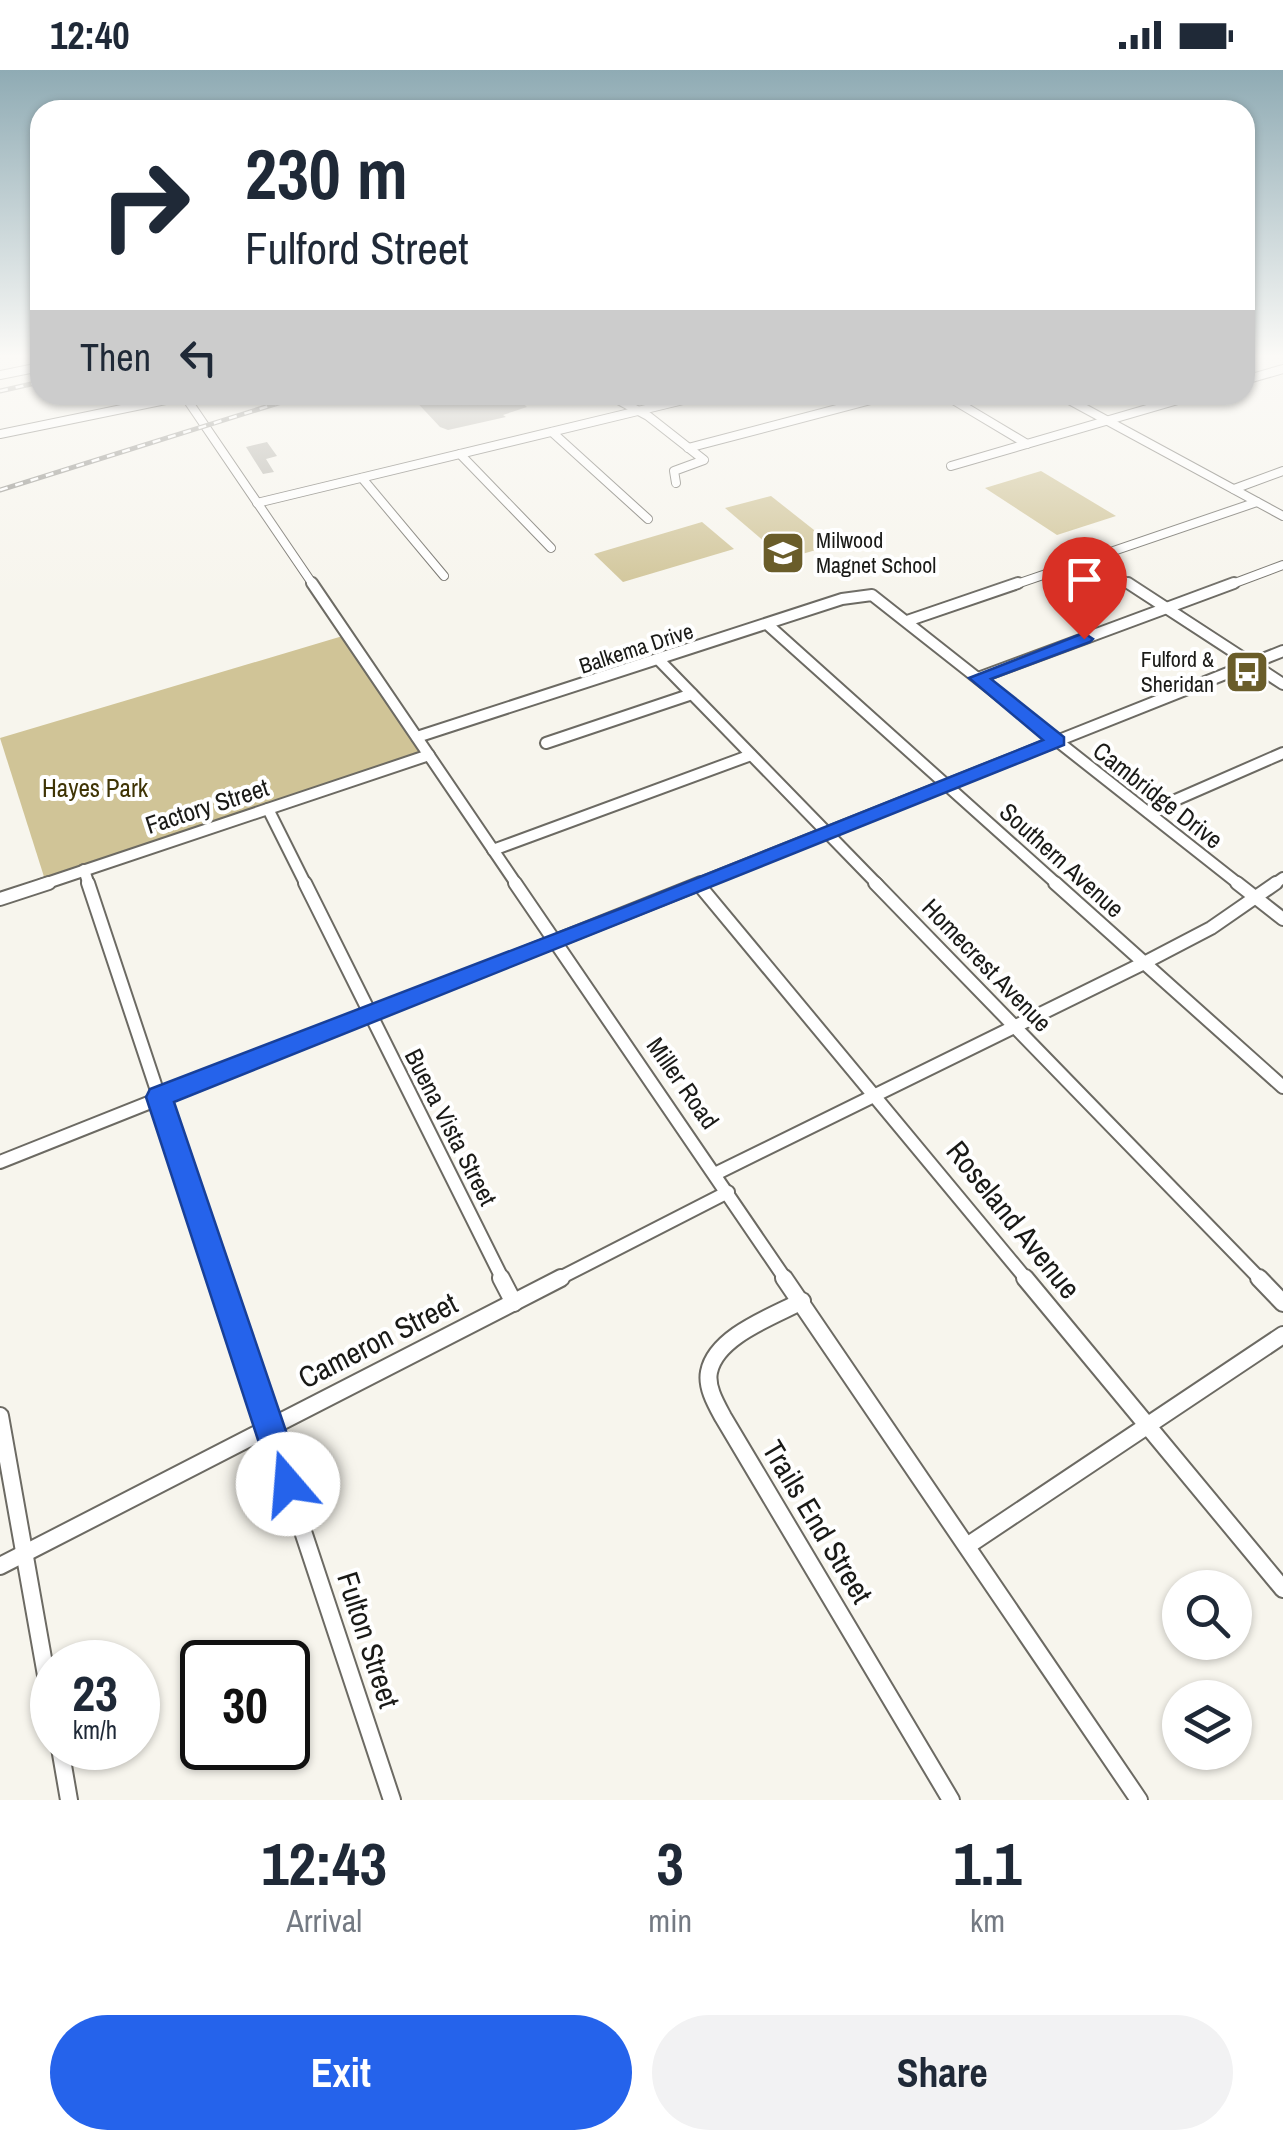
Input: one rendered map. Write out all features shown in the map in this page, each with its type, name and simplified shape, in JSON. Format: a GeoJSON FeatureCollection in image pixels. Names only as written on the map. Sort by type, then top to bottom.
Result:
{"type":"FeatureCollection","features":[{"type":"Feature","properties":{"kind":"street","name":"Miller Road"},"geometry":{"type":"LineString","coordinates":[[213,438],[1139,1800]]}},
{"type":"Feature","properties":{"kind":"street"},"geometry":{"type":"LineString","coordinates":[[257,503],[528,438]]}},
{"type":"Feature","properties":{"kind":"street"},"geometry":{"type":"LineString","coordinates":[[558,438],[648,519]]}},
{"type":"Feature","properties":{"kind":"street"},"geometry":{"type":"LineString","coordinates":[[673,438],[705,462],[674,472],[676,483]]}},
{"type":"Feature","properties":{"kind":"street"},"geometry":{"type":"LineString","coordinates":[[688,448],[727,438]]}},
{"type":"Feature","properties":{"kind":"street"},"geometry":{"type":"LineString","coordinates":[[1017,438],[1028,444]]}},
{"type":"Feature","properties":{"kind":"street"},"geometry":{"type":"LineString","coordinates":[[951,466],[1050,438]]}},
{"type":"Feature","properties":{"kind":"street"},"geometry":{"type":"LineString","coordinates":[[1139,438],[1283,516]]}},
{"type":"Feature","properties":{"kind":"street"},"geometry":{"type":"LineString","coordinates":[[460,454],[551,548]]}},
{"type":"Feature","properties":{"kind":"street"},"geometry":{"type":"LineString","coordinates":[[1234,488],[1283,471]]}},
{"type":"Feature","properties":{"kind":"street"},"geometry":{"type":"LineString","coordinates":[[362,478],[444,576]]}},
{"type":"Feature","properties":{"kind":"street"},"geometry":{"type":"LineString","coordinates":[[907,621],[1258,502]]}},
{"type":"Feature","properties":{"kind":"street"},"geometry":{"type":"LineString","coordinates":[[1090,558],[1283,684]]}},
{"type":"Feature","properties":{"kind":"street"},"geometry":{"type":"LineString","coordinates":[[978,678],[1283,565]]}},
{"type":"Feature","properties":{"kind":"street","name":"Balkema Drive"},"geometry":{"type":"LineString","coordinates":[[417,737],[866,594]]}},
{"type":"Feature","properties":{"kind":"street","name":"Cambridge Drive"},"geometry":{"type":"LineString","coordinates":[[866,594],[880,598],[1283,919]]}},
{"type":"Feature","properties":{"kind":"street","name":"Southern Avenue"},"geometry":{"type":"LineString","coordinates":[[767,624],[1283,1087]]}},
{"type":"Feature","properties":{"kind":"street"},"geometry":{"type":"LineString","coordinates":[[0,1162],[1283,651]]}},
{"type":"Feature","properties":{"kind":"street","name":"Homecrest Avenue"},"geometry":{"type":"LineString","coordinates":[[658,659],[1283,1303]]}},
{"type":"Feature","properties":{"kind":"street"},"geometry":{"type":"LineString","coordinates":[[546,743],[692,694]]}},
{"type":"Feature","properties":{"kind":"street"},"geometry":{"type":"LineString","coordinates":[[1148,812],[1283,753]]}},
{"type":"Feature","properties":{"kind":"street","name":"Factory Street"},"geometry":{"type":"LineString","coordinates":[[0,898],[429,755]]}},
{"type":"Feature","properties":{"kind":"street"},"geometry":{"type":"LineString","coordinates":[[493,850],[751,756]]}},
{"type":"Feature","properties":{"kind":"street","name":"Buena Vista Street"},"geometry":{"type":"LineString","coordinates":[[268,809],[514,1304]]}},
{"type":"Feature","properties":{"kind":"street","name":"Fulton Street"},"geometry":{"type":"LineString","coordinates":[[84,870],[392,1800]]}},
{"type":"Feature","properties":{"kind":"street"},"geometry":{"type":"LineString","coordinates":[[715,1174],[1144,963],[1283,878]]}},
{"type":"Feature","properties":{"kind":"street","name":"Roseland Avenue"},"geometry":{"type":"LineString","coordinates":[[700,886],[1283,1589]]}},
{"type":"Feature","properties":{"kind":"street","name":"Cameron Street"},"geometry":{"type":"LineString","coordinates":[[0,1566],[728,1192]]}},
{"type":"Feature","properties":{"kind":"street","name":"Trails End Street"},"geometry":{"type":"LineString","coordinates":[[802,1301],[728,1344],[713,1361],[710,1386],[722,1417],[951,1800]]}},
{"type":"Feature","properties":{"kind":"street"},"geometry":{"type":"LineString","coordinates":[[967,1546],[1283,1335]]}},
{"type":"Feature","properties":{"kind":"street"},"geometry":{"type":"LineString","coordinates":[[0,1416],[40,1640]]}},
{"type":"Feature","properties":{"kind":"street"},"geometry":{"type":"LineString","coordinates":[[64,1770],[69,1800]]}},
{"type":"Feature","properties":{"kind":"green space"},"geometry":{"type":"Polygon","coordinates":[[[1041,471],[1116,516],[1057,535],[985,488],[1041,471]]]}},
{"type":"Feature","properties":{"kind":"green space"},"geometry":{"type":"Polygon","coordinates":[[[771,496],[833,545],[785,559],[725,508],[771,496]]]}},
{"type":"Feature","properties":{"kind":"green space"},"geometry":{"type":"Polygon","coordinates":[[[702,522],[734,549],[623,582],[594,554],[702,522]]]}},
{"type":"Feature","properties":{"kind":"green space","name":"Hayes Park"},"geometry":{"type":"Polygon","coordinates":[[[346,635],[429,755],[46,883],[0,738],[346,635]]]}},
{"type":"Feature","properties":{"kind":"building"},"geometry":{"type":"Polygon","coordinates":[[[267,442],[277,456],[266,459],[274,472],[263,474],[246,447],[267,442]]]}},
{"type":"Feature","properties":{"kind":"railway"},"geometry":{"type":"LineString","coordinates":[[0,490],[167,438]]}},
{"type":"Feature","properties":{"kind":"place","name":"Milwood Magnet School"},"geometry":{"type":"Point","coordinates":[783,553]}},
{"type":"Feature","properties":{"kind":"place","name":"Fulford & Sheridan"},"geometry":{"type":"Point","coordinates":[1247,672]}},
{"type":"Feature","properties":{"kind":"route"},"geometry":{"type":"LineString","coordinates":[[288,1484],[159,1097],[630,914],[1057,741],[978,678],[1084,639]]}}]}
